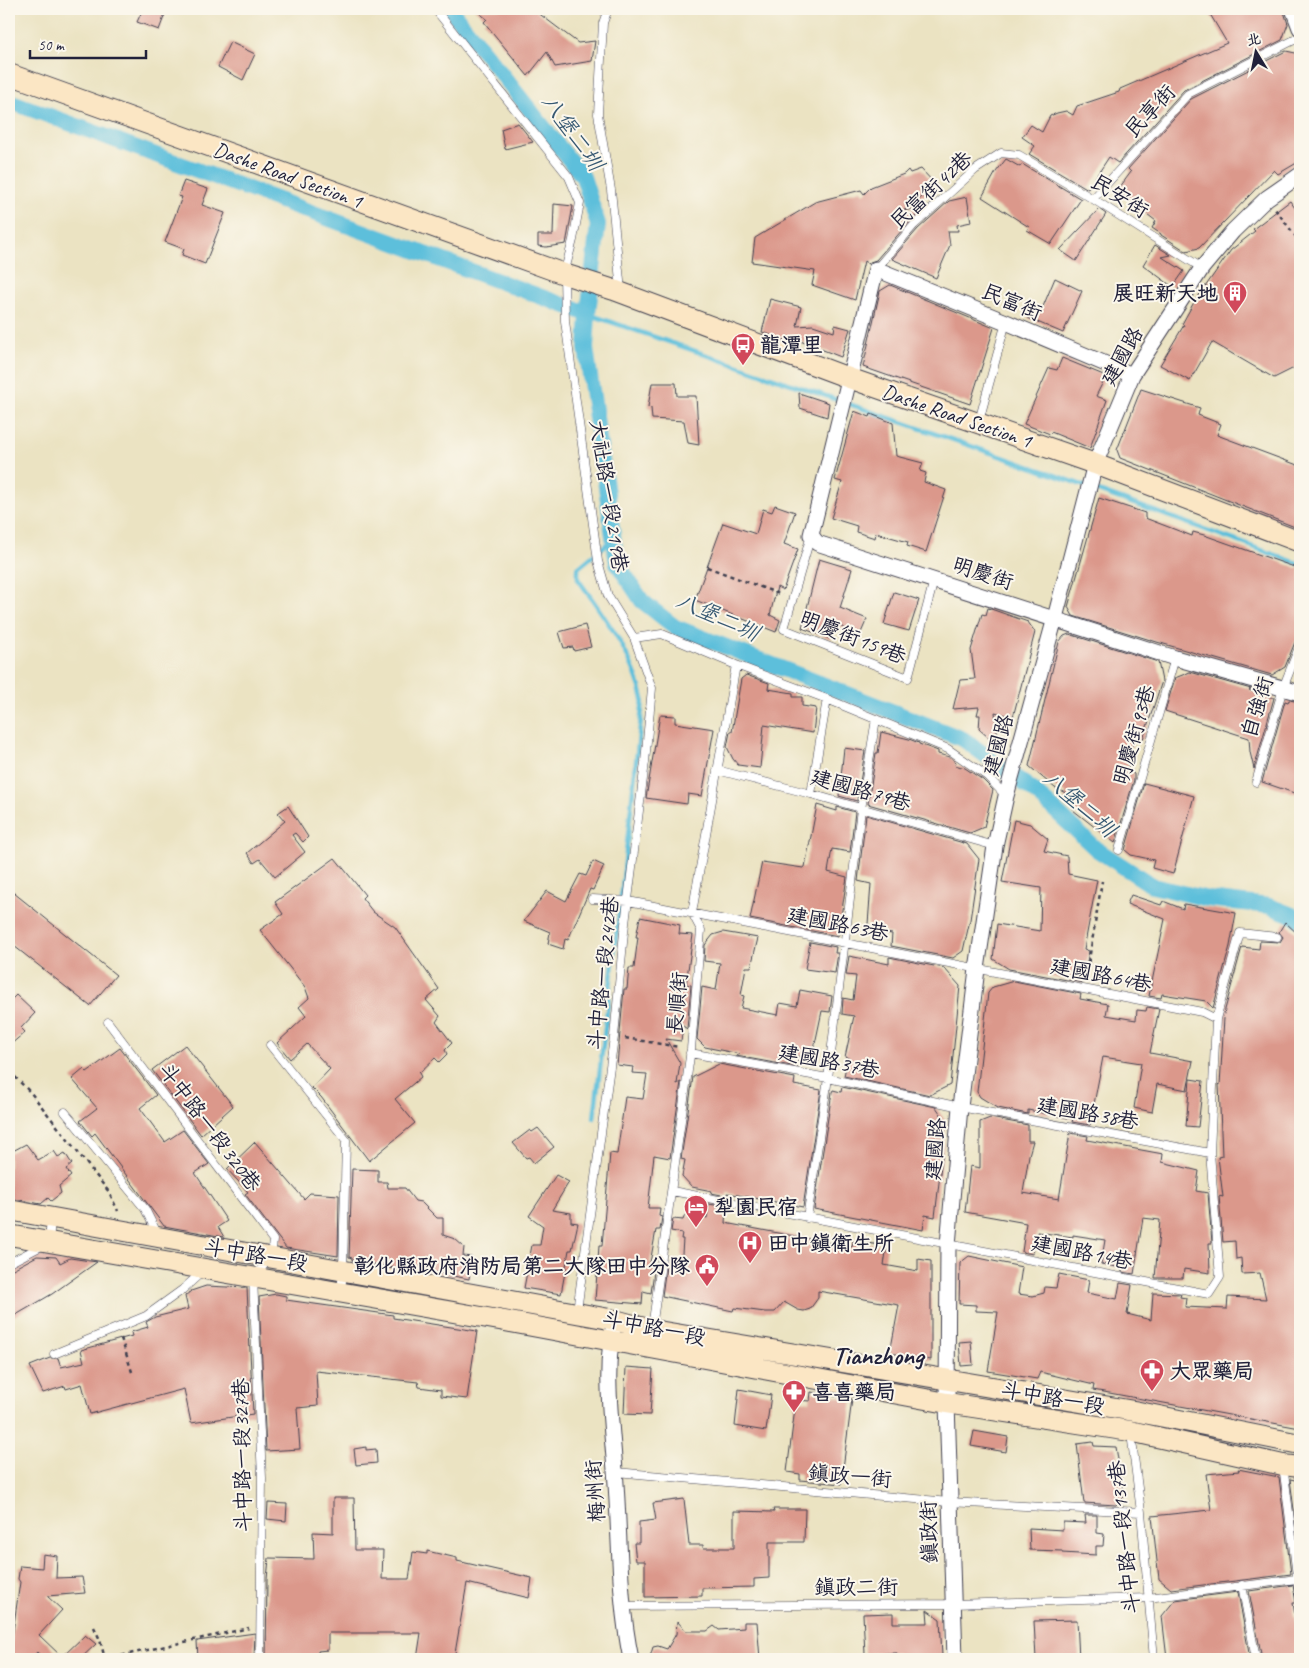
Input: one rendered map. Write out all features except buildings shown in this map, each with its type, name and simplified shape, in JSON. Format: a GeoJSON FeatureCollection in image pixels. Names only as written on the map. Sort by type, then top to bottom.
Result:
{"type":"FeatureCollection","features":[{"type":"Feature","properties":{"kind":"main road","name":"Dashe Road Section 1"},"geometry":{"type":"LineString","coordinates":[[9,74],[566,275],[618,292],[849,378],[1095,464],[1300,542]]}},
{"type":"Feature","properties":{"kind":"main road","name":"斗中路一段"},"geometry":{"type":"LineString","coordinates":[[9,1210],[577,1313],[612,1330]]}},
{"type":"Feature","properties":{"kind":"main road","name":"斗中路一段"},"geometry":{"type":"LineString","coordinates":[[9,1235],[505,1321],[612,1330],[947,1402],[1132,1421],[1300,1444]]}},
{"type":"Feature","properties":{"kind":"main road"},"geometry":{"type":"LineString","coordinates":[[505,1321],[508,1301]]}},
{"type":"Feature","properties":{"kind":"main road","name":"斗中路一段"},"geometry":{"type":"LineString","coordinates":[[651,1339],[948,1380],[1132,1421],[1292,1466]]}},
{"type":"Feature","properties":{"kind":"street"},"geometry":{"type":"LineString","coordinates":[[1293,9],[1300,28]]}},
{"type":"Feature","properties":{"kind":"street","name":"建國路"},"geometry":{"type":"LineString","coordinates":[[947,1402],[948,1245],[960,1107],[995,846],[1006,796],[1095,464],[1132,375],[1202,268],[1233,230],[1267,198],[1300,176]]}},
{"type":"Feature","properties":{"kind":"street"},"geometry":{"type":"LineString","coordinates":[[811,535],[876,269]]}},
{"type":"Feature","properties":{"kind":"street","name":"民富街"},"geometry":{"type":"LineString","coordinates":[[876,269],[1132,375]]}},
{"type":"Feature","properties":{"kind":"street","name":"明慶街"},"geometry":{"type":"LineString","coordinates":[[811,535],[817,543],[1175,658],[1300,693]]}},
{"type":"Feature","properties":{"kind":"street","name":"梅州街"},"geometry":{"type":"LineString","coordinates":[[612,1330],[610,1387],[624,1606],[631,1659]]}},
{"type":"Feature","properties":{"kind":"street","name":"鎮政街"},"geometry":{"type":"LineString","coordinates":[[947,1402],[955,1659]]}},
{"type":"Feature","properties":{"kind":"lane","name":"大社路一段219巷"},"geometry":{"type":"LineString","coordinates":[[435,9],[569,177],[580,203],[566,275],[565,321],[598,561],[608,596],[634,638]]}},
{"type":"Feature","properties":{"kind":"lane"},"geometry":{"type":"LineString","coordinates":[[608,9],[603,23],[598,114],[612,190],[618,292]]}},
{"type":"Feature","properties":{"kind":"lane","name":"民享街"},"geometry":{"type":"LineString","coordinates":[[1093,199],[1188,94],[1300,37]]}},
{"type":"Feature","properties":{"kind":"lane","name":"民富街42巷"},"geometry":{"type":"LineString","coordinates":[[876,269],[914,225],[975,170],[1001,152],[1019,155]]}},
{"type":"Feature","properties":{"kind":"lane","name":"民安街"},"geometry":{"type":"LineString","coordinates":[[1019,155],[1202,268]]}},
{"type":"Feature","properties":{"kind":"lane"},"geometry":{"type":"LineString","coordinates":[[978,423],[1006,322]]}},
{"type":"Feature","properties":{"kind":"lane","name":"明慶街159巷"},"geometry":{"type":"LineString","coordinates":[[811,535],[784,629],[908,678],[934,580]]}},
{"type":"Feature","properties":{"kind":"lane"},"geometry":{"type":"LineString","coordinates":[[634,638],[662,634],[948,749],[987,776],[1006,796]]}},
{"type":"Feature","properties":{"kind":"lane","name":"斗中路一段242巷"},"geometry":{"type":"LineString","coordinates":[[577,1313],[614,1037],[652,688],[634,638]]}},
{"type":"Feature","properties":{"kind":"lane","name":"自強街"},"geometry":{"type":"LineString","coordinates":[[1256,782],[1283,688],[1300,645]]}},
{"type":"Feature","properties":{"kind":"lane","name":"明慶街93巷"},"geometry":{"type":"LineString","coordinates":[[1119,850],[1175,658]]}},
{"type":"Feature","properties":{"kind":"lane"},"geometry":{"type":"LineString","coordinates":[[692,913],[736,665]]}},
{"type":"Feature","properties":{"kind":"lane"},"geometry":{"type":"LineString","coordinates":[[811,794],[827,699]]}},
{"type":"Feature","properties":{"kind":"lane"},"geometry":{"type":"LineString","coordinates":[[807,1218],[828,1078],[860,809],[876,719]]}},
{"type":"Feature","properties":{"kind":"lane","name":"建國路79巷"},"geometry":{"type":"LineString","coordinates":[[717,770],[811,794],[995,846]]}},
{"type":"Feature","properties":{"kind":"lane","name":"建國路63巷"},"geometry":{"type":"LineString","coordinates":[[592,899],[628,901],[977,969]]}},
{"type":"Feature","properties":{"kind":"lane","name":"長順街"},"geometry":{"type":"LineString","coordinates":[[651,1339],[691,1051],[701,930],[692,913]]}},
{"type":"Feature","properties":{"kind":"lane"},"geometry":{"type":"LineString","coordinates":[[1210,1153],[1216,1019],[1240,933],[1276,937]]}},
{"type":"Feature","properties":{"kind":"lane","name":"建國路64巷"},"geometry":{"type":"LineString","coordinates":[[977,969],[1202,1012],[1216,1019]]}},
{"type":"Feature","properties":{"kind":"lane","name":"斗中路一段320巷"},"geometry":{"type":"LineString","coordinates":[[108,1022],[273,1240],[271,1257]]}},
{"type":"Feature","properties":{"kind":"lane"},"geometry":{"type":"LineString","coordinates":[[270,1045],[346,1140],[341,1292]]}},
{"type":"Feature","properties":{"kind":"lane","name":"建國路37巷"},"geometry":{"type":"LineString","coordinates":[[691,1051],[960,1107]]}},
{"type":"Feature","properties":{"kind":"lane","name":"建國路38巷"},"geometry":{"type":"LineString","coordinates":[[960,1107],[1210,1153]]}},
{"type":"Feature","properties":{"kind":"lane"},"geometry":{"type":"LineString","coordinates":[[65,1112],[145,1209],[159,1238]]}},
{"type":"Feature","properties":{"kind":"lane","name":"建國路14巷"},"geometry":{"type":"LineString","coordinates":[[672,1191],[1209,1294],[1220,1277],[1210,1153]]}},
{"type":"Feature","properties":{"kind":"lane"},"geometry":{"type":"LineString","coordinates":[[9,1264],[49,1242],[51,1217]]}},
{"type":"Feature","properties":{"kind":"lane"},"geometry":{"type":"LineString","coordinates":[[253,1278],[271,1257]]}},
{"type":"Feature","properties":{"kind":"lane"},"geometry":{"type":"LineString","coordinates":[[54,1354],[146,1316],[182,1290],[206,1269]]}},
{"type":"Feature","properties":{"kind":"lane","name":"斗中路一段327巷"},"geometry":{"type":"LineString","coordinates":[[253,1278],[262,1478],[260,1659]]}},
{"type":"Feature","properties":{"kind":"lane","name":"斗中路一段137巷"},"geometry":{"type":"LineString","coordinates":[[1132,1421],[1154,1659]]}},
{"type":"Feature","properties":{"kind":"lane"},"geometry":{"type":"LineString","coordinates":[[1292,1466],[1297,1579],[1300,1598]]}},
{"type":"Feature","properties":{"kind":"lane","name":"鎮政一街"},"geometry":{"type":"LineString","coordinates":[[616,1472],[949,1502],[1141,1512]]}},
{"type":"Feature","properties":{"kind":"lane","name":"鎮政二街"},"geometry":{"type":"LineString","coordinates":[[624,1606],[953,1604],[1148,1598],[1297,1579]]}},
{"type":"Feature","properties":{"kind":"lane"},"geometry":{"type":"LineString","coordinates":[[1242,1585],[1256,1659]]}},
{"type":"Feature","properties":{"kind":"path"},"geometry":{"type":"LineString","coordinates":[[1267,198],[1300,242]]}},
{"type":"Feature","properties":{"kind":"path"},"geometry":{"type":"LineString","coordinates":[[706,567],[792,599]]}},
{"type":"Feature","properties":{"kind":"path"},"geometry":{"type":"LineString","coordinates":[[1084,989],[1102,881]]}},
{"type":"Feature","properties":{"kind":"path"},"geometry":{"type":"LineString","coordinates":[[614,1037],[691,1051]]}},
{"type":"Feature","properties":{"kind":"path"},"geometry":{"type":"LineString","coordinates":[[9,1071],[31,1093],[109,1192],[127,1231]]}},
{"type":"Feature","properties":{"kind":"path"},"geometry":{"type":"LineString","coordinates":[[118,1328],[132,1372]]}},
{"type":"Feature","properties":{"kind":"path"},"geometry":{"type":"LineString","coordinates":[[94,1627],[106,1659],[260,1625]]}},
{"type":"Feature","properties":{"kind":"waterway","name":"八堡二圳"},"geometry":{"type":"LineString","coordinates":[[450,9],[583,177],[598,224],[586,348],[617,563],[642,601],[675,627],[963,739],[1034,791],[1096,849],[1153,886],[1208,899],[1269,906],[1300,920]]}},
{"type":"Feature","properties":{"kind":"waterway"},"geometry":{"type":"LineString","coordinates":[[9,101],[588,314]]}},
{"type":"Feature","properties":{"kind":"waterway"},"geometry":{"type":"LineString","coordinates":[[588,314],[1046,472],[1300,564]]}},
{"type":"Feature","properties":{"kind":"waterway"},"geometry":{"type":"LineString","coordinates":[[594,1118],[643,699],[625,651],[578,579],[578,568],[614,538]]}},
{"type":"Feature","properties":{"kind":"place","name":"展旺新天地"},"geometry":{"type":"Point","coordinates":[1235,314]}},
{"type":"Feature","properties":{"kind":"place","name":"龍潭里"},"geometry":{"type":"Point","coordinates":[743,366]}},
{"type":"Feature","properties":{"kind":"place","name":"犁園民宿"},"geometry":{"type":"Point","coordinates":[696,1228]}},
{"type":"Feature","properties":{"kind":"place","name":"田中鎮衛生所"},"geometry":{"type":"Point","coordinates":[750,1264]}},
{"type":"Feature","properties":{"kind":"place","name":"彰化縣政府消防局第二大隊田中分隊"},"geometry":{"type":"Point","coordinates":[707,1287]}},
{"type":"Feature","properties":{"kind":"place","name":"大眾藥局"},"geometry":{"type":"Point","coordinates":[1152,1392]}},
{"type":"Feature","properties":{"kind":"place","name":"喜喜藥局"},"geometry":{"type":"Point","coordinates":[794,1413]}},
{"type":"Feature","properties":{"kind":"district","name":"Tianzhong"},"geometry":{"type":"Point","coordinates":[878,1355]}}]}
